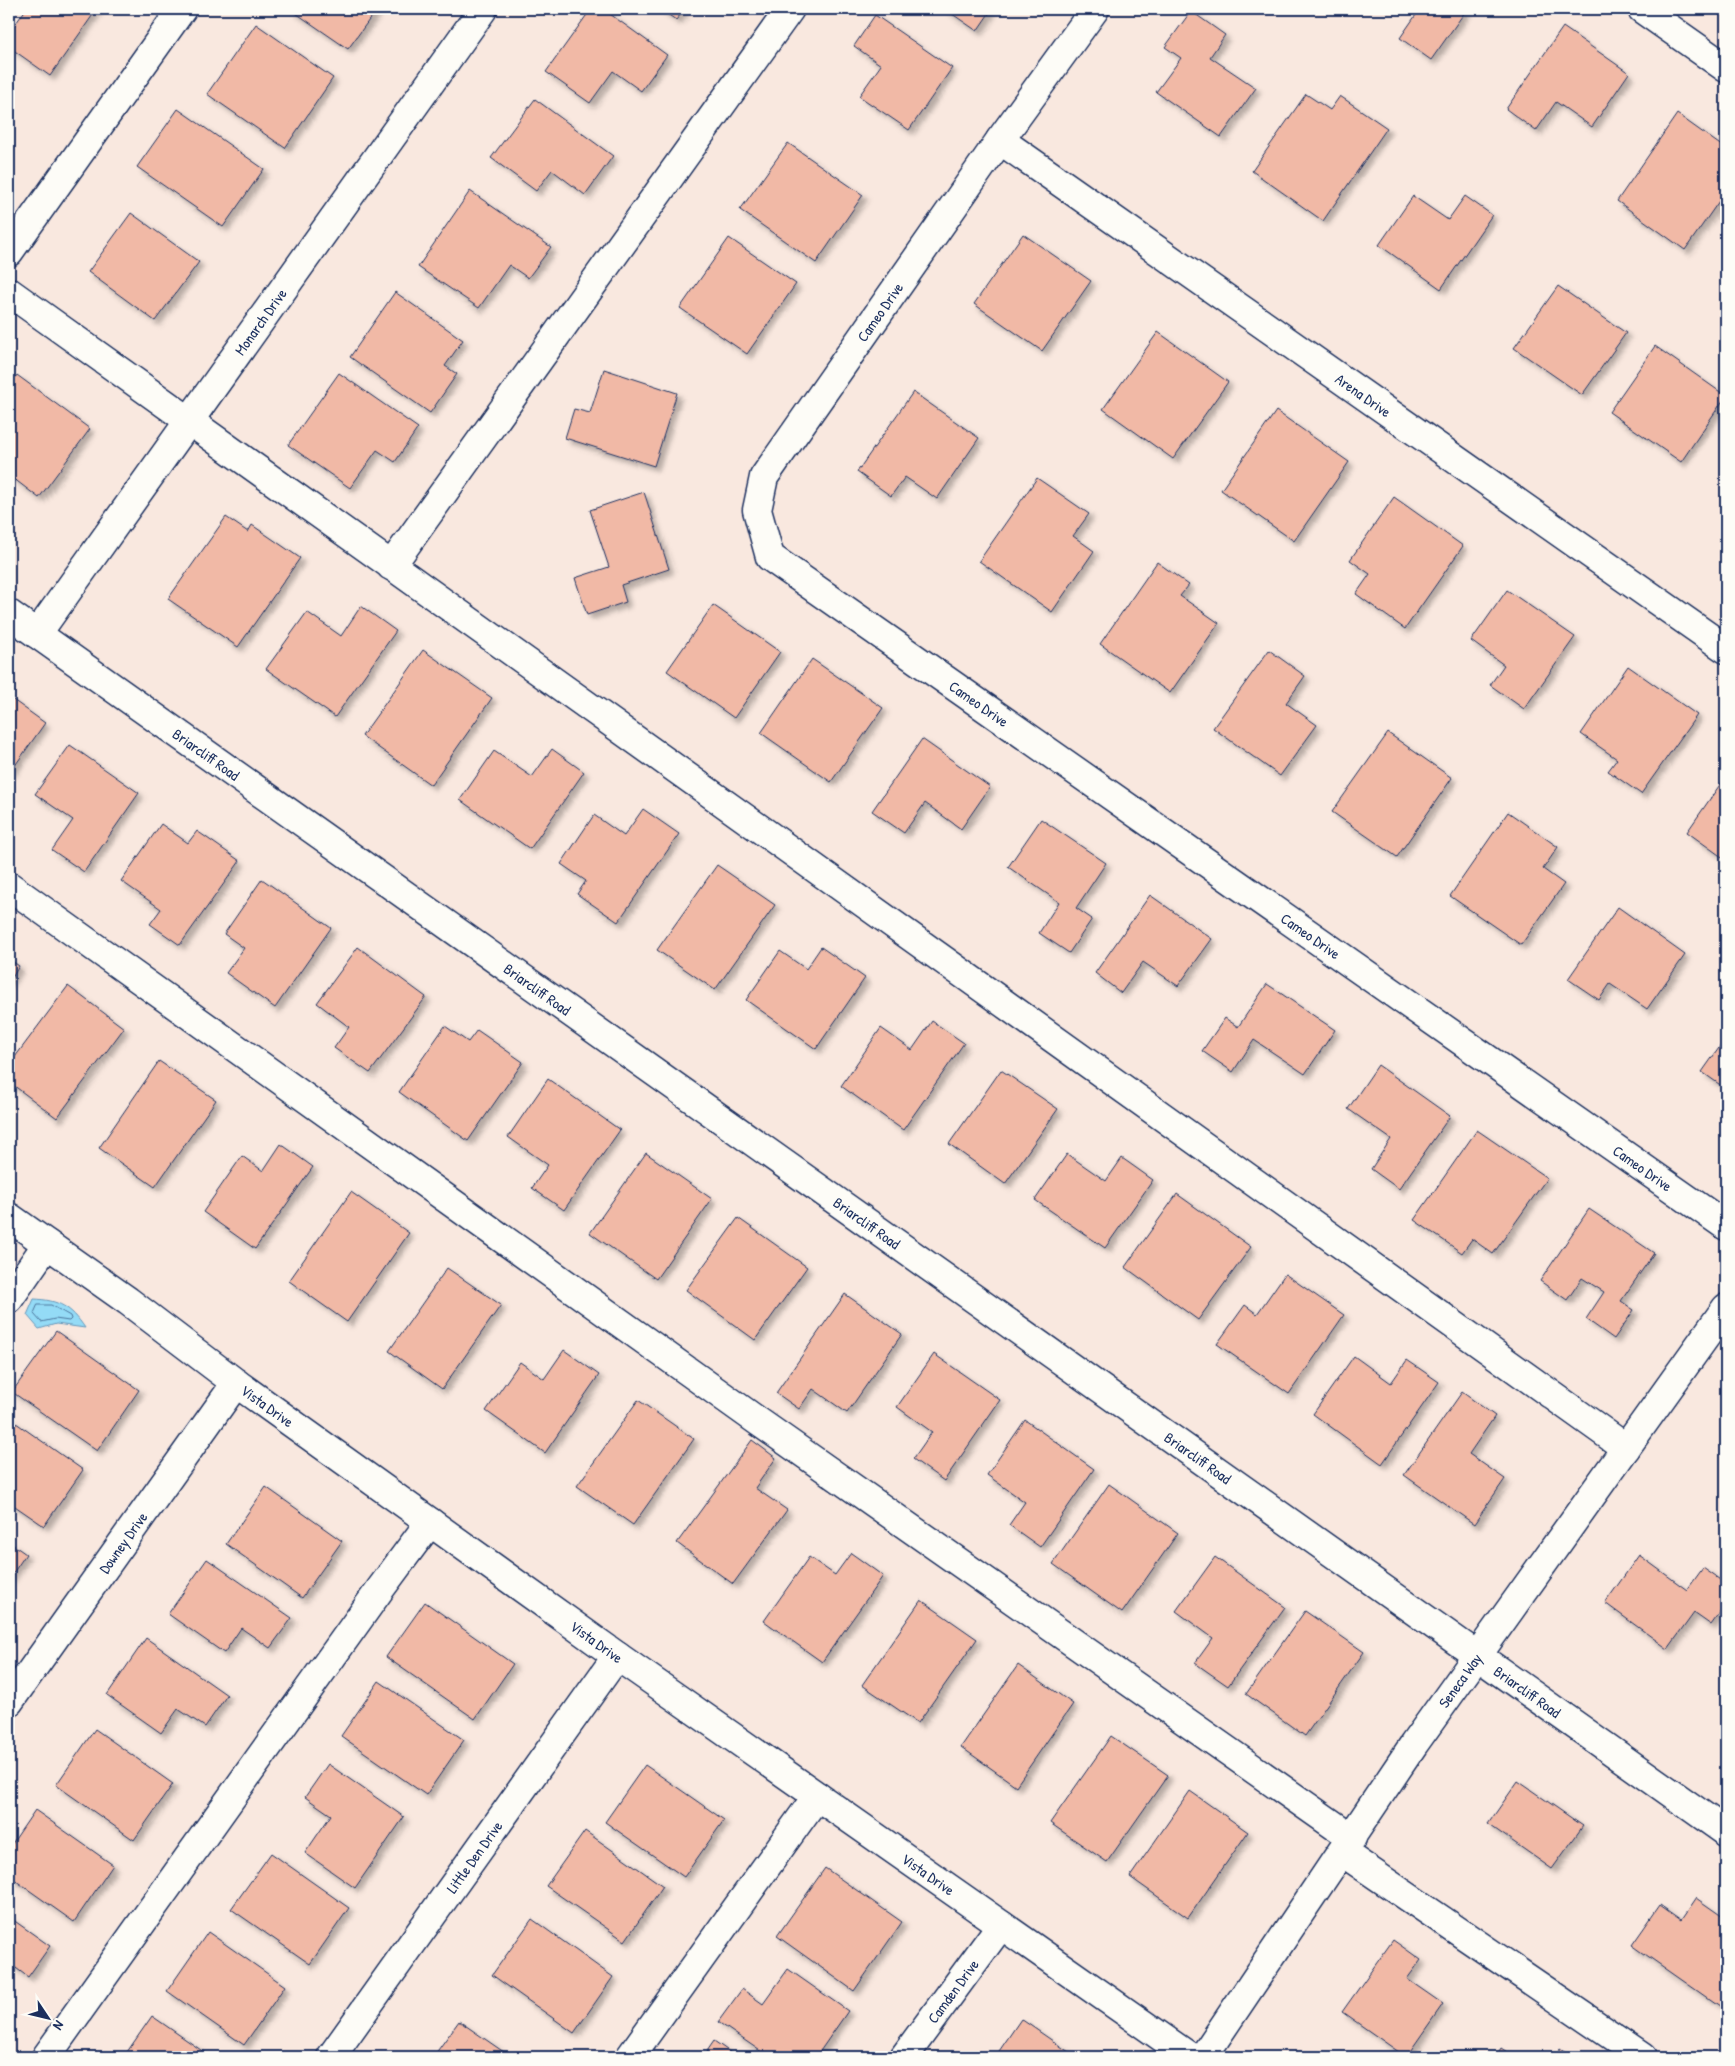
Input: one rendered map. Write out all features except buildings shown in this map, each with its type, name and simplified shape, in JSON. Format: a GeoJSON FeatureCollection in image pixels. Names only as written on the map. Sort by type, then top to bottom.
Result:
{"type":"FeatureCollection","features":[{"type":"Feature","properties":{"kind":"street"},"geometry":{"type":"LineString","coordinates":[[9,252],[182,9]]}},
{"type":"Feature","properties":{"kind":"street","name":"Monarch Drive"},"geometry":{"type":"LineString","coordinates":[[37,634],[482,9]]}},
{"type":"Feature","properties":{"kind":"street"},"geometry":{"type":"LineString","coordinates":[[391,566],[790,9]]}},
{"type":"Feature","properties":{"kind":"street","name":"Cameo Drive"},"geometry":{"type":"LineString","coordinates":[[1095,9],[1000,140],[764,477],[757,510],[770,557],[1726,1226]]}},
{"type":"Feature","properties":{"kind":"street"},"geometry":{"type":"LineString","coordinates":[[1642,9],[1726,68]]}},
{"type":"Feature","properties":{"kind":"street","name":"Arena Drive"},"geometry":{"type":"LineString","coordinates":[[1000,140],[1726,649]]}},
{"type":"Feature","properties":{"kind":"street"},"geometry":{"type":"LineString","coordinates":[[9,292],[1626,1448]]}},
{"type":"Feature","properties":{"kind":"street","name":"Briarcliff Road"},"geometry":{"type":"LineString","coordinates":[[9,614],[1726,1832]]}},
{"type":"Feature","properties":{"kind":"street"},"geometry":{"type":"LineString","coordinates":[[9,886],[1643,2057]]}},
{"type":"Feature","properties":{"kind":"street","name":"Vista Drive"},"geometry":{"type":"LineString","coordinates":[[9,1217],[128,1301],[236,1383],[617,1656],[1190,2057]]}},
{"type":"Feature","properties":{"kind":"street"},"geometry":{"type":"LineString","coordinates":[[9,1299],[47,1244]]}},
{"type":"Feature","properties":{"kind":"street","name":"Seneca Way"},"geometry":{"type":"LineString","coordinates":[[1203,2057],[1414,1744],[1726,1308]]}},
{"type":"Feature","properties":{"kind":"street","name":"Downey Drive"},"geometry":{"type":"LineString","coordinates":[[9,1702],[236,1383]]}},
{"type":"Feature","properties":{"kind":"street"},"geometry":{"type":"LineString","coordinates":[[46,2057],[380,1588],[430,1522]]}},
{"type":"Feature","properties":{"kind":"street","name":"Little Den Drive"},"geometry":{"type":"LineString","coordinates":[[331,2057],[617,1656]]}},
{"type":"Feature","properties":{"kind":"street"},"geometry":{"type":"LineString","coordinates":[[630,2057],[817,1796]]}},
{"type":"Feature","properties":{"kind":"street","name":"Camden Drive"},"geometry":{"type":"LineString","coordinates":[[904,2057],[1001,1925]]}},
{"type":"Feature","properties":{"kind":"water"},"geometry":{"type":"Polygon","coordinates":[[[34,1299],[51,1301],[64,1306],[75,1315],[85,1328],[56,1324],[39,1329],[27,1315],[34,1299]]]}}]}
